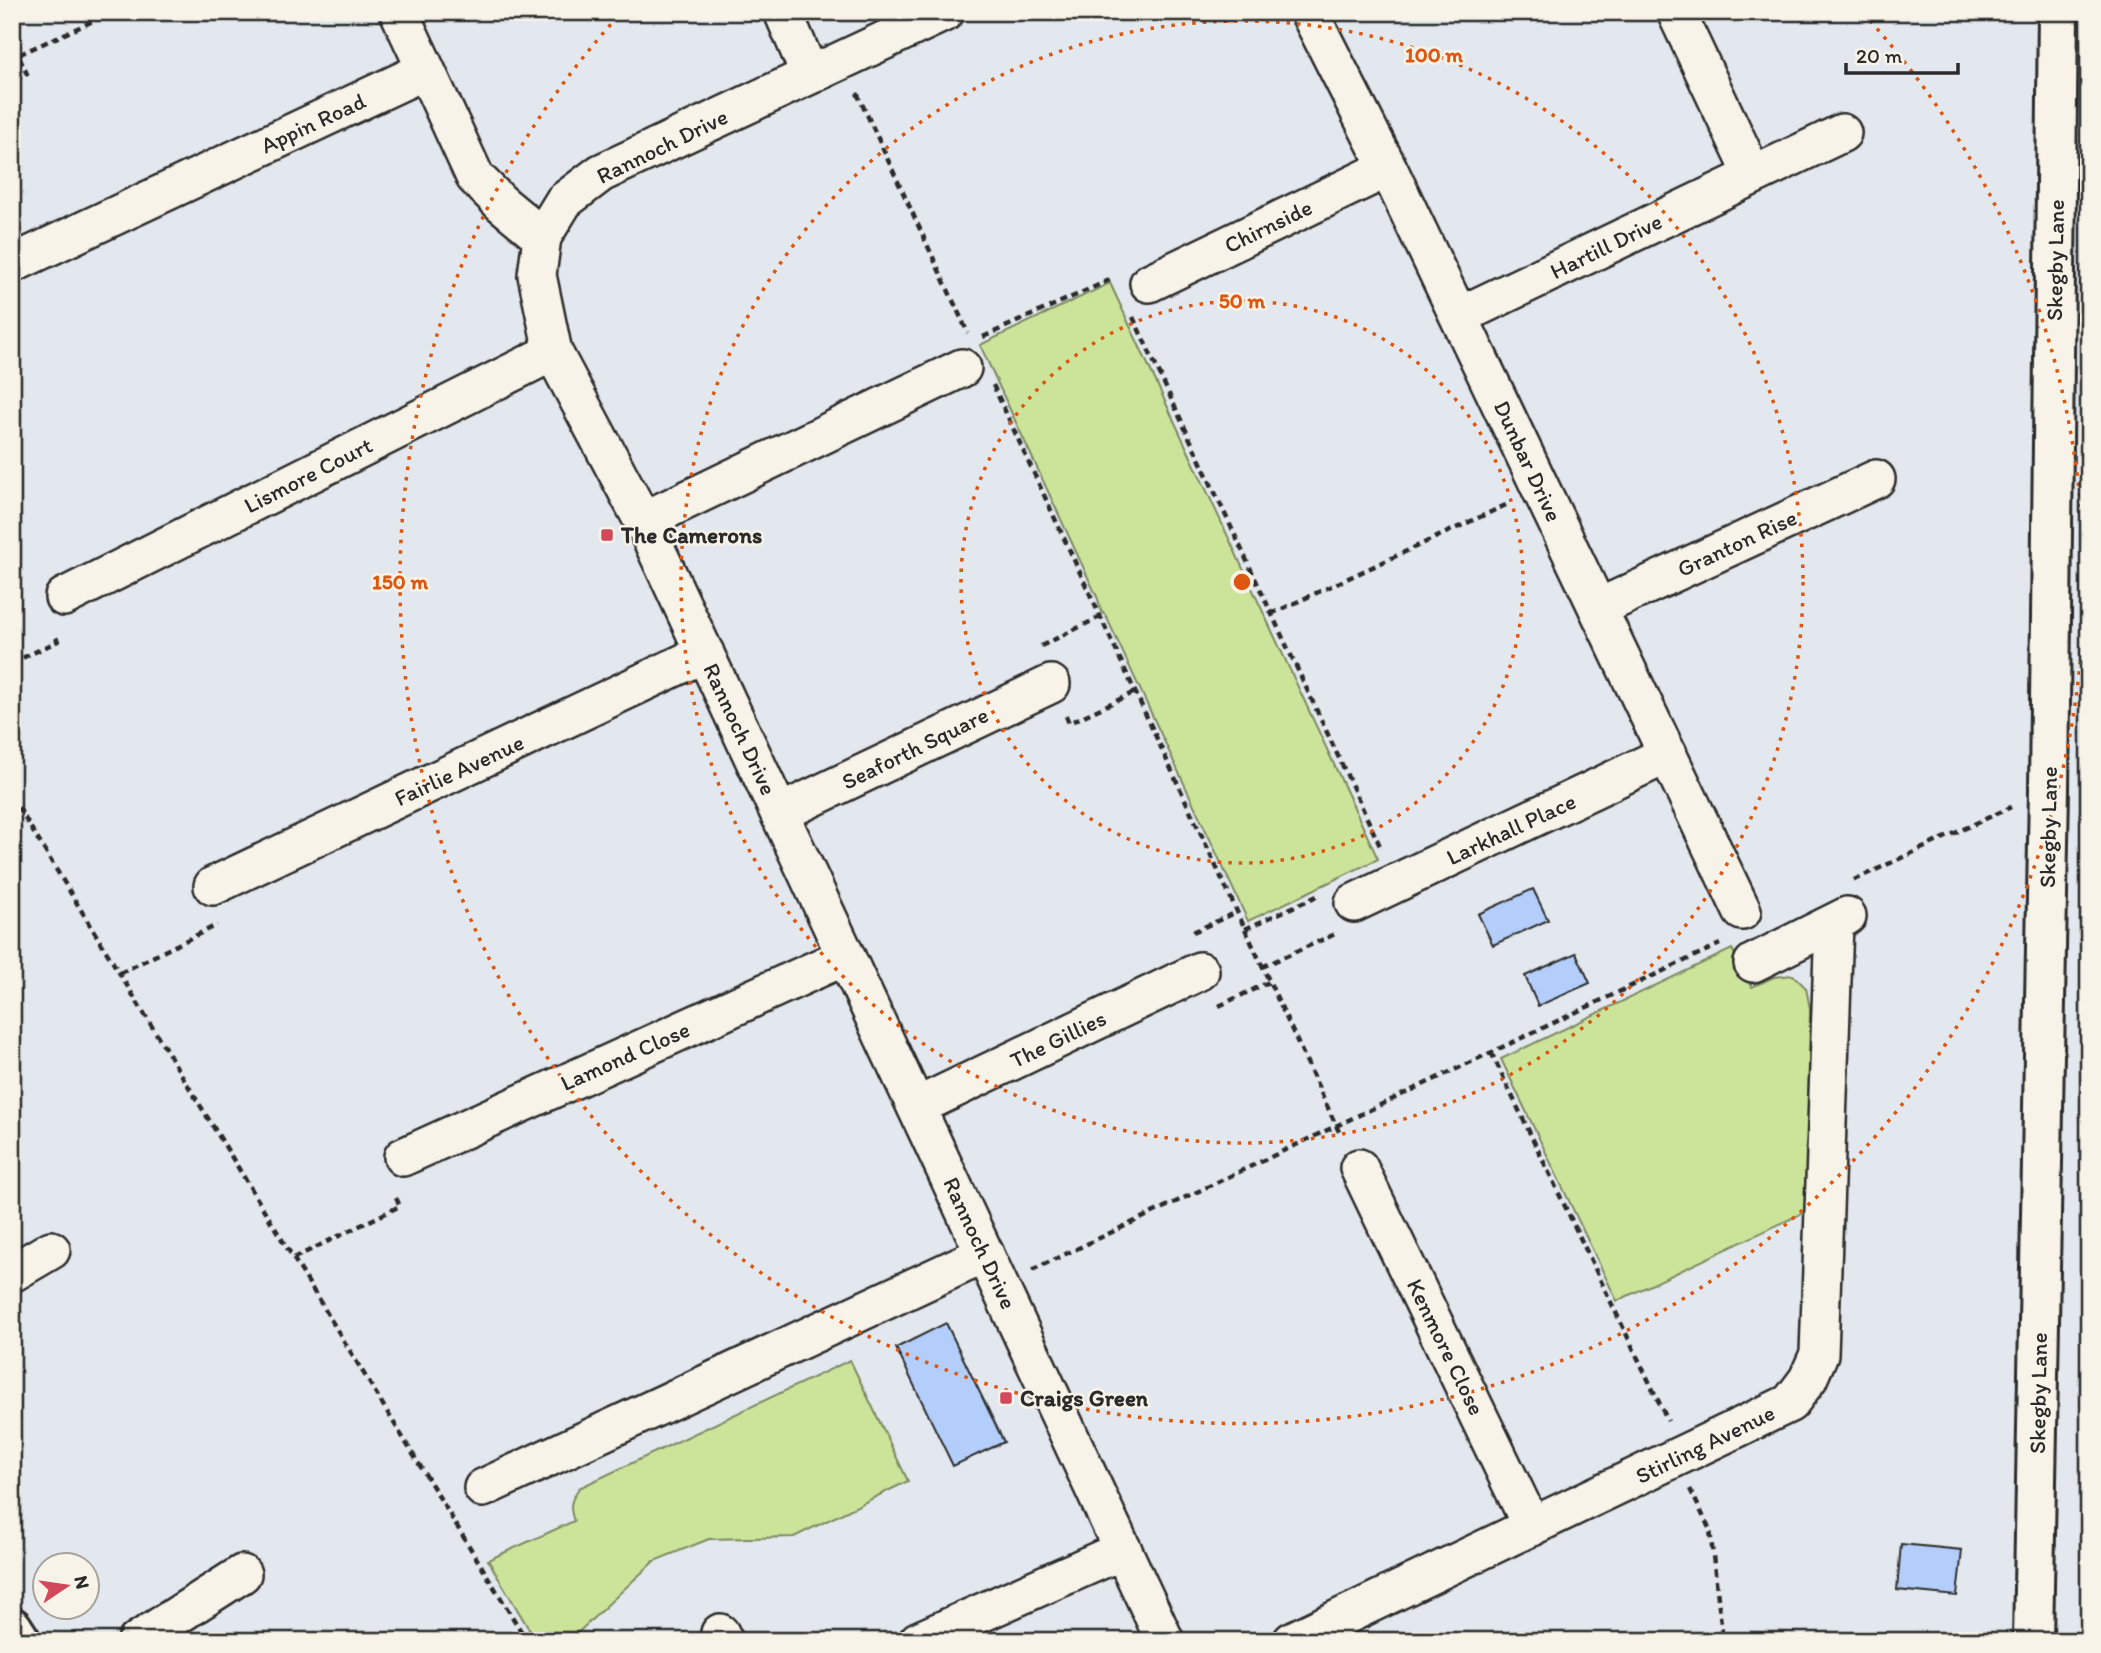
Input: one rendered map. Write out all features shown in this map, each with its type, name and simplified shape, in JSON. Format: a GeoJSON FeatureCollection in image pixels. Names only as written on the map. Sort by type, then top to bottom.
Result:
{"type":"FeatureCollection","features":[{"type":"Feature","properties":{"kind":"main road","name":"Skegby Lane"},"geometry":{"type":"LineString","coordinates":[[2034,1641],[2049,789],[2058,12]]}},
{"type":"Feature","properties":{"kind":"main road"},"geometry":{"type":"LineString","coordinates":[[12,1627],[21,1641]]}},
{"type":"Feature","properties":{"kind":"street"},"geometry":{"type":"LineString","coordinates":[[399,12],[475,177],[542,237]]}},
{"type":"Feature","properties":{"kind":"street"},"geometry":{"type":"LineString","coordinates":[[783,12],[826,67]]}},
{"type":"Feature","properties":{"kind":"street","name":"Rannoch Drive"},"geometry":{"type":"LineString","coordinates":[[945,12],[601,173],[564,201],[542,237],[537,275],[553,352],[643,521],[1165,1641]]}},
{"type":"Feature","properties":{"kind":"street","name":"Dunbar Drive"},"geometry":{"type":"LineString","coordinates":[[1309,12],[1388,168],[1668,754],[1741,938]]}},
{"type":"Feature","properties":{"kind":"street"},"geometry":{"type":"LineString","coordinates":[[1676,12],[1754,175]]}},
{"type":"Feature","properties":{"kind":"street","name":"Appin Road"},"geometry":{"type":"LineString","coordinates":[[12,264],[426,70]]}},
{"type":"Feature","properties":{"kind":"street","name":"Hartill Drive"},"geometry":{"type":"LineString","coordinates":[[1459,316],[1842,133]]}},
{"type":"Feature","properties":{"kind":"street","name":"Chirnside"},"geometry":{"type":"LineString","coordinates":[[1132,292],[1388,168]]}},
{"type":"Feature","properties":{"kind":"street","name":"Lismore Court"},"geometry":{"type":"LineString","coordinates":[[64,597],[553,352]]}},
{"type":"Feature","properties":{"kind":"street"},"geometry":{"type":"LineString","coordinates":[[643,521],[977,376]]}},
{"type":"Feature","properties":{"kind":"street","name":"Granton Rise"},"geometry":{"type":"LineString","coordinates":[[1598,608],[1876,479]]}},
{"type":"Feature","properties":{"kind":"street","name":"Fairlie Avenue"},"geometry":{"type":"LineString","coordinates":[[213,886],[705,653]]}},
{"type":"Feature","properties":{"kind":"street","name":"Seaforth Square"},"geometry":{"type":"LineString","coordinates":[[780,813],[1051,684]]}},
{"type":"Feature","properties":{"kind":"street","name":"Larkhall Place"},"geometry":{"type":"LineString","coordinates":[[1346,918],[1397,883],[1668,754]]}},
{"type":"Feature","properties":{"kind":"street"},"geometry":{"type":"LineString","coordinates":[[1741,938],[1844,907]]}},
{"type":"Feature","properties":{"kind":"street","name":"Stirling Avenue"},"geometry":{"type":"LineString","coordinates":[[1292,1641],[1790,1403],[1808,1379],[1819,1354],[1844,907]]}},
{"type":"Feature","properties":{"kind":"street","name":"Lamond Close"},"geometry":{"type":"LineString","coordinates":[[403,1157],[846,956]]}},
{"type":"Feature","properties":{"kind":"street","name":"The Gillies"},"geometry":{"type":"LineString","coordinates":[[916,1107],[1200,971]]}},
{"type":"Feature","properties":{"kind":"street","name":"Kenmore Close"},"geometry":{"type":"LineString","coordinates":[[1359,1168],[1532,1527]]}},
{"type":"Feature","properties":{"kind":"street"},"geometry":{"type":"LineString","coordinates":[[12,1273],[51,1250]]}},
{"type":"Feature","properties":{"kind":"street"},"geometry":{"type":"LineString","coordinates":[[483,1488],[992,1270]]}},
{"type":"Feature","properties":{"kind":"street"},"geometry":{"type":"LineString","coordinates":[[918,1641],[1123,1549]]}},
{"type":"Feature","properties":{"kind":"street"},"geometry":{"type":"LineString","coordinates":[[137,1641],[242,1574]]}},
{"type":"Feature","properties":{"kind":"path"},"geometry":{"type":"LineString","coordinates":[[96,12],[100,18]]}},
{"type":"Feature","properties":{"kind":"path"},"geometry":{"type":"LineString","coordinates":[[15,80],[27,74],[18,55],[113,12]]}},
{"type":"Feature","properties":{"kind":"path"},"geometry":{"type":"LineString","coordinates":[[826,67],[972,342],[1114,277],[1132,292],[1271,614],[1397,883]]}},
{"type":"Feature","properties":{"kind":"path"},"geometry":{"type":"LineString","coordinates":[[977,376],[1262,967],[1336,1127],[1359,1168]]}},
{"type":"Feature","properties":{"kind":"path"},"geometry":{"type":"LineString","coordinates":[[1271,614],[1541,489]]}},
{"type":"Feature","properties":{"kind":"path"},"geometry":{"type":"LineString","coordinates":[[12,663],[58,641],[42,608],[64,597]]}},
{"type":"Feature","properties":{"kind":"path"},"geometry":{"type":"LineString","coordinates":[[1844,907],[2049,789]]}},
{"type":"Feature","properties":{"kind":"path"},"geometry":{"type":"LineString","coordinates":[[12,797],[527,1640]]}},
{"type":"Feature","properties":{"kind":"path"},"geometry":{"type":"LineString","coordinates":[[120,973],[229,919],[213,886]]}},
{"type":"Feature","properties":{"kind":"path"},"geometry":{"type":"LineString","coordinates":[[1262,967],[1346,918]]}},
{"type":"Feature","properties":{"kind":"path"},"geometry":{"type":"LineString","coordinates":[[992,1270],[1336,1127],[1491,1052],[1741,938]]}},
{"type":"Feature","properties":{"kind":"path"},"geometry":{"type":"LineString","coordinates":[[1491,1052],[1679,1456],[1710,1530],[1723,1641]]}},
{"type":"Feature","properties":{"kind":"path"},"geometry":{"type":"LineString","coordinates":[[294,1258],[400,1206],[381,1168],[403,1157]]}},
{"type":"Feature","properties":{"kind":"green space"},"geometry":{"type":"Polygon","coordinates":[[[1110,283],[1378,859],[1248,921],[1106,616],[1101,611],[1098,599],[980,345],[1110,283]]]}},
{"type":"Feature","properties":{"kind":"green space"},"geometry":{"type":"Polygon","coordinates":[[[1732,949],[1752,987],[1774,977],[1793,975],[1806,988],[1810,1009],[1807,1211],[1617,1301],[1501,1059],[1732,949]]]}},
{"type":"Feature","properties":{"kind":"green space"},"geometry":{"type":"Polygon","coordinates":[[[850,1360],[908,1481],[794,1537],[709,1539],[654,1561],[569,1641],[536,1641],[488,1560],[574,1521],[571,1504],[579,1488],[850,1360]]]}},
{"type":"Feature","properties":{"kind":"building"},"geometry":{"type":"Polygon","coordinates":[[[1533,889],[1548,920],[1493,945],[1478,914],[1533,889]]]}},
{"type":"Feature","properties":{"kind":"building"},"geometry":{"type":"Polygon","coordinates":[[[1576,953],[1590,983],[1538,1006],[1525,976],[1576,953]]]}},
{"type":"Feature","properties":{"kind":"building"},"geometry":{"type":"Polygon","coordinates":[[[946,1323],[1004,1442],[953,1466],[896,1348],[946,1323]]]}},
{"type":"Feature","properties":{"kind":"building"},"geometry":{"type":"Polygon","coordinates":[[[1901,1544],[1962,1550],[1957,1596],[1897,1590],[1901,1544]]]}},
{"type":"Feature","properties":{"kind":"place","name":"The Camerons"},"geometry":{"type":"Point","coordinates":[607,535]}},
{"type":"Feature","properties":{"kind":"place","name":"Craigs Green"},"geometry":{"type":"Point","coordinates":[1006,1398]}}]}
